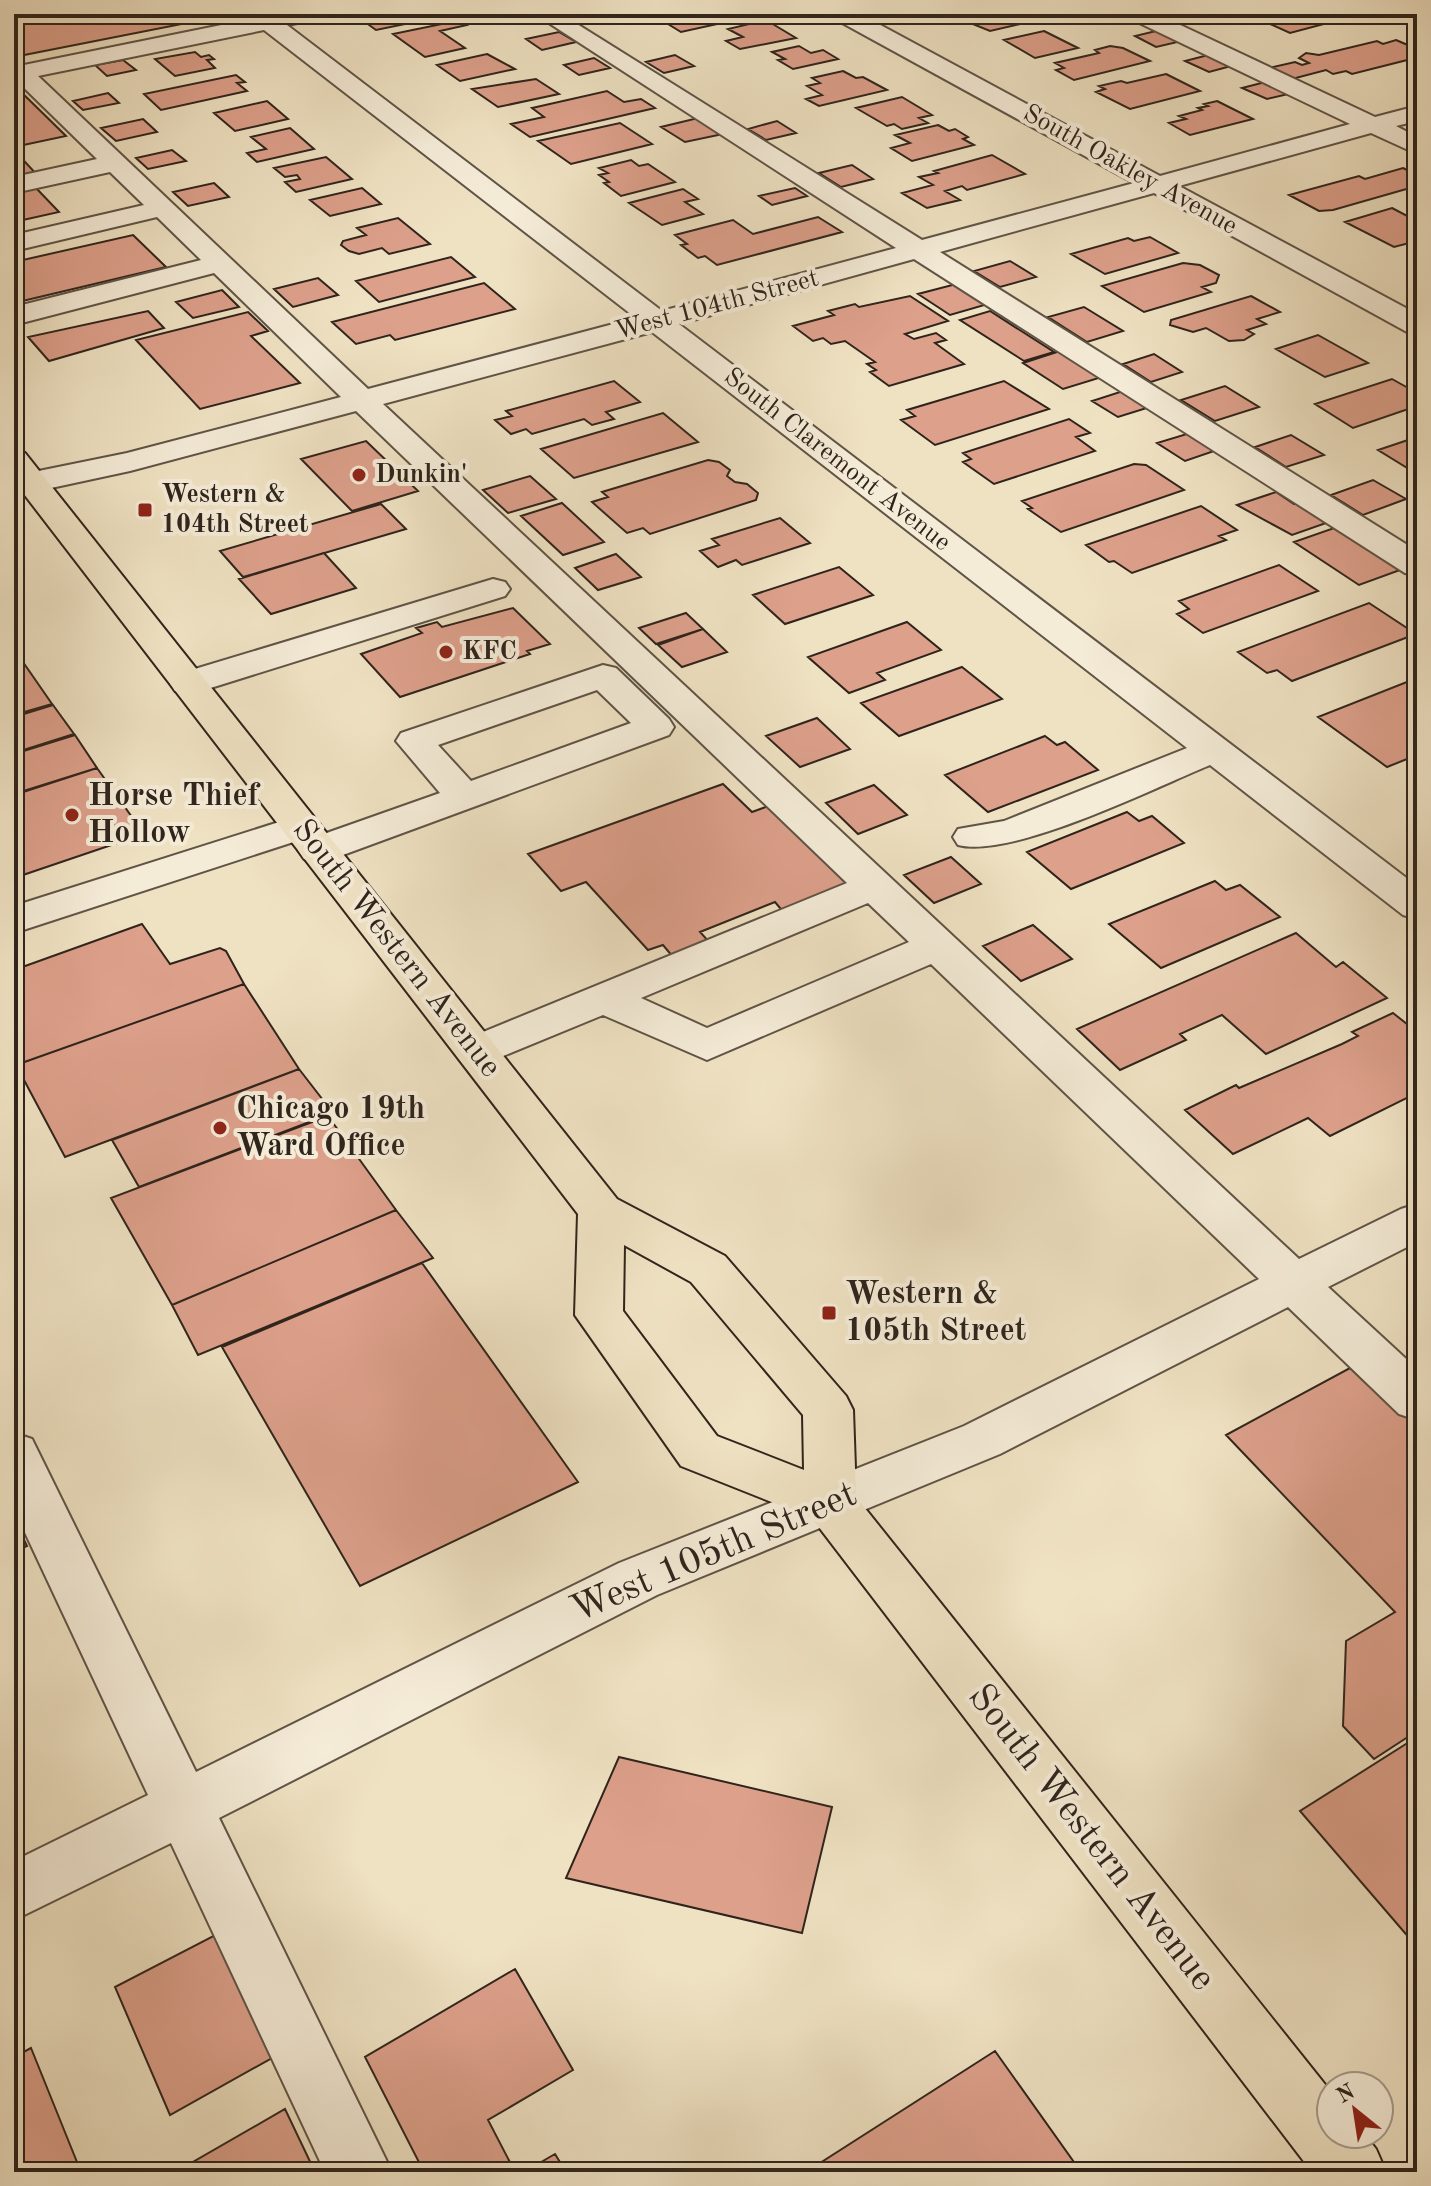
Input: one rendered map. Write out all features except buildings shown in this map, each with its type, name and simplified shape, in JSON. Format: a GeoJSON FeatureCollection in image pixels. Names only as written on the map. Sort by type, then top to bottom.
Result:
{"type":"FeatureCollection","features":[{"type":"Feature","properties":{"kind":"main road","name":"South Western Avenue"},"geometry":{"type":"LineString","coordinates":[[20,476],[188,683],[601,1211],[708,1269],[828,1410],[830,1503],[1353,2172]]}},
{"type":"Feature","properties":{"kind":"main road"},"geometry":{"type":"LineString","coordinates":[[601,1211],[599,1315],[699,1451],[830,1503]]}},
{"type":"Feature","properties":{"kind":"street"},"geometry":{"type":"LineString","coordinates":[[310,14],[263,18],[21,72],[362,400],[1417,1400]]}},
{"type":"Feature","properties":{"kind":"street"},"geometry":{"type":"LineString","coordinates":[[546,14],[1417,566]]}},
{"type":"Feature","properties":{"kind":"street","name":"South Oakley Avenue"},"geometry":{"type":"LineString","coordinates":[[843,14],[1417,326]]}},
{"type":"Feature","properties":{"kind":"street"},"geometry":{"type":"LineString","coordinates":[[1139,14],[1417,146]]}},
{"type":"Feature","properties":{"kind":"street","name":"South Claremont Avenue"},"geometry":{"type":"LineString","coordinates":[[263,18],[1417,906]]}},
{"type":"Feature","properties":{"kind":"street","name":"West 104th Street"},"geometry":{"type":"LineString","coordinates":[[20,476],[130,462],[658,322],[1417,113]]}},
{"type":"Feature","properties":{"kind":"street"},"geometry":{"type":"LineString","coordinates":[[14,185],[116,163]]}},
{"type":"Feature","properties":{"kind":"street"},"geometry":{"type":"LineString","coordinates":[[14,243],[163,208]]}},
{"type":"Feature","properties":{"kind":"street"},"geometry":{"type":"LineString","coordinates":[[14,316],[220,263]]}},
{"type":"Feature","properties":{"kind":"street"},"geometry":{"type":"LineString","coordinates":[[188,683],[493,589]]}},
{"type":"Feature","properties":{"kind":"street"},"geometry":{"type":"LineString","coordinates":[[14,920],[464,797],[656,727],[603,676],[414,741],[464,797]]}},
{"type":"Feature","properties":{"kind":"street"},"geometry":{"type":"LineString","coordinates":[[972,837],[1011,832],[1105,797],[1214,750]]}},
{"type":"Feature","properties":{"kind":"street"},"geometry":{"type":"LineString","coordinates":[[476,1051],[874,886]]}},
{"type":"Feature","properties":{"kind":"street"},"geometry":{"type":"LineString","coordinates":[[603,998],[707,1045],[937,946]]}},
{"type":"Feature","properties":{"kind":"street","name":"West 105th Street"},"geometry":{"type":"LineString","coordinates":[[14,1892],[638,1579],[982,1440],[1417,1221]]}},
{"type":"Feature","properties":{"kind":"street"},"geometry":{"type":"LineString","coordinates":[[14,1454],[359,2172]]}},
{"type":"Feature","properties":{"kind":"place","name":"Dunkin'"},"geometry":{"type":"Point","coordinates":[359,475]}},
{"type":"Feature","properties":{"kind":"place","name":"Western & 104th Street"},"geometry":{"type":"Point","coordinates":[145,510]}},
{"type":"Feature","properties":{"kind":"place","name":"KFC"},"geometry":{"type":"Point","coordinates":[446,652]}},
{"type":"Feature","properties":{"kind":"place","name":"Horse Thief Hollow"},"geometry":{"type":"Point","coordinates":[72,815]}},
{"type":"Feature","properties":{"kind":"place","name":"Chicago 19th Ward Office"},"geometry":{"type":"Point","coordinates":[220,1128]}},
{"type":"Feature","properties":{"kind":"place","name":"Western & 105th Street"},"geometry":{"type":"Point","coordinates":[829,1313]}}]}
